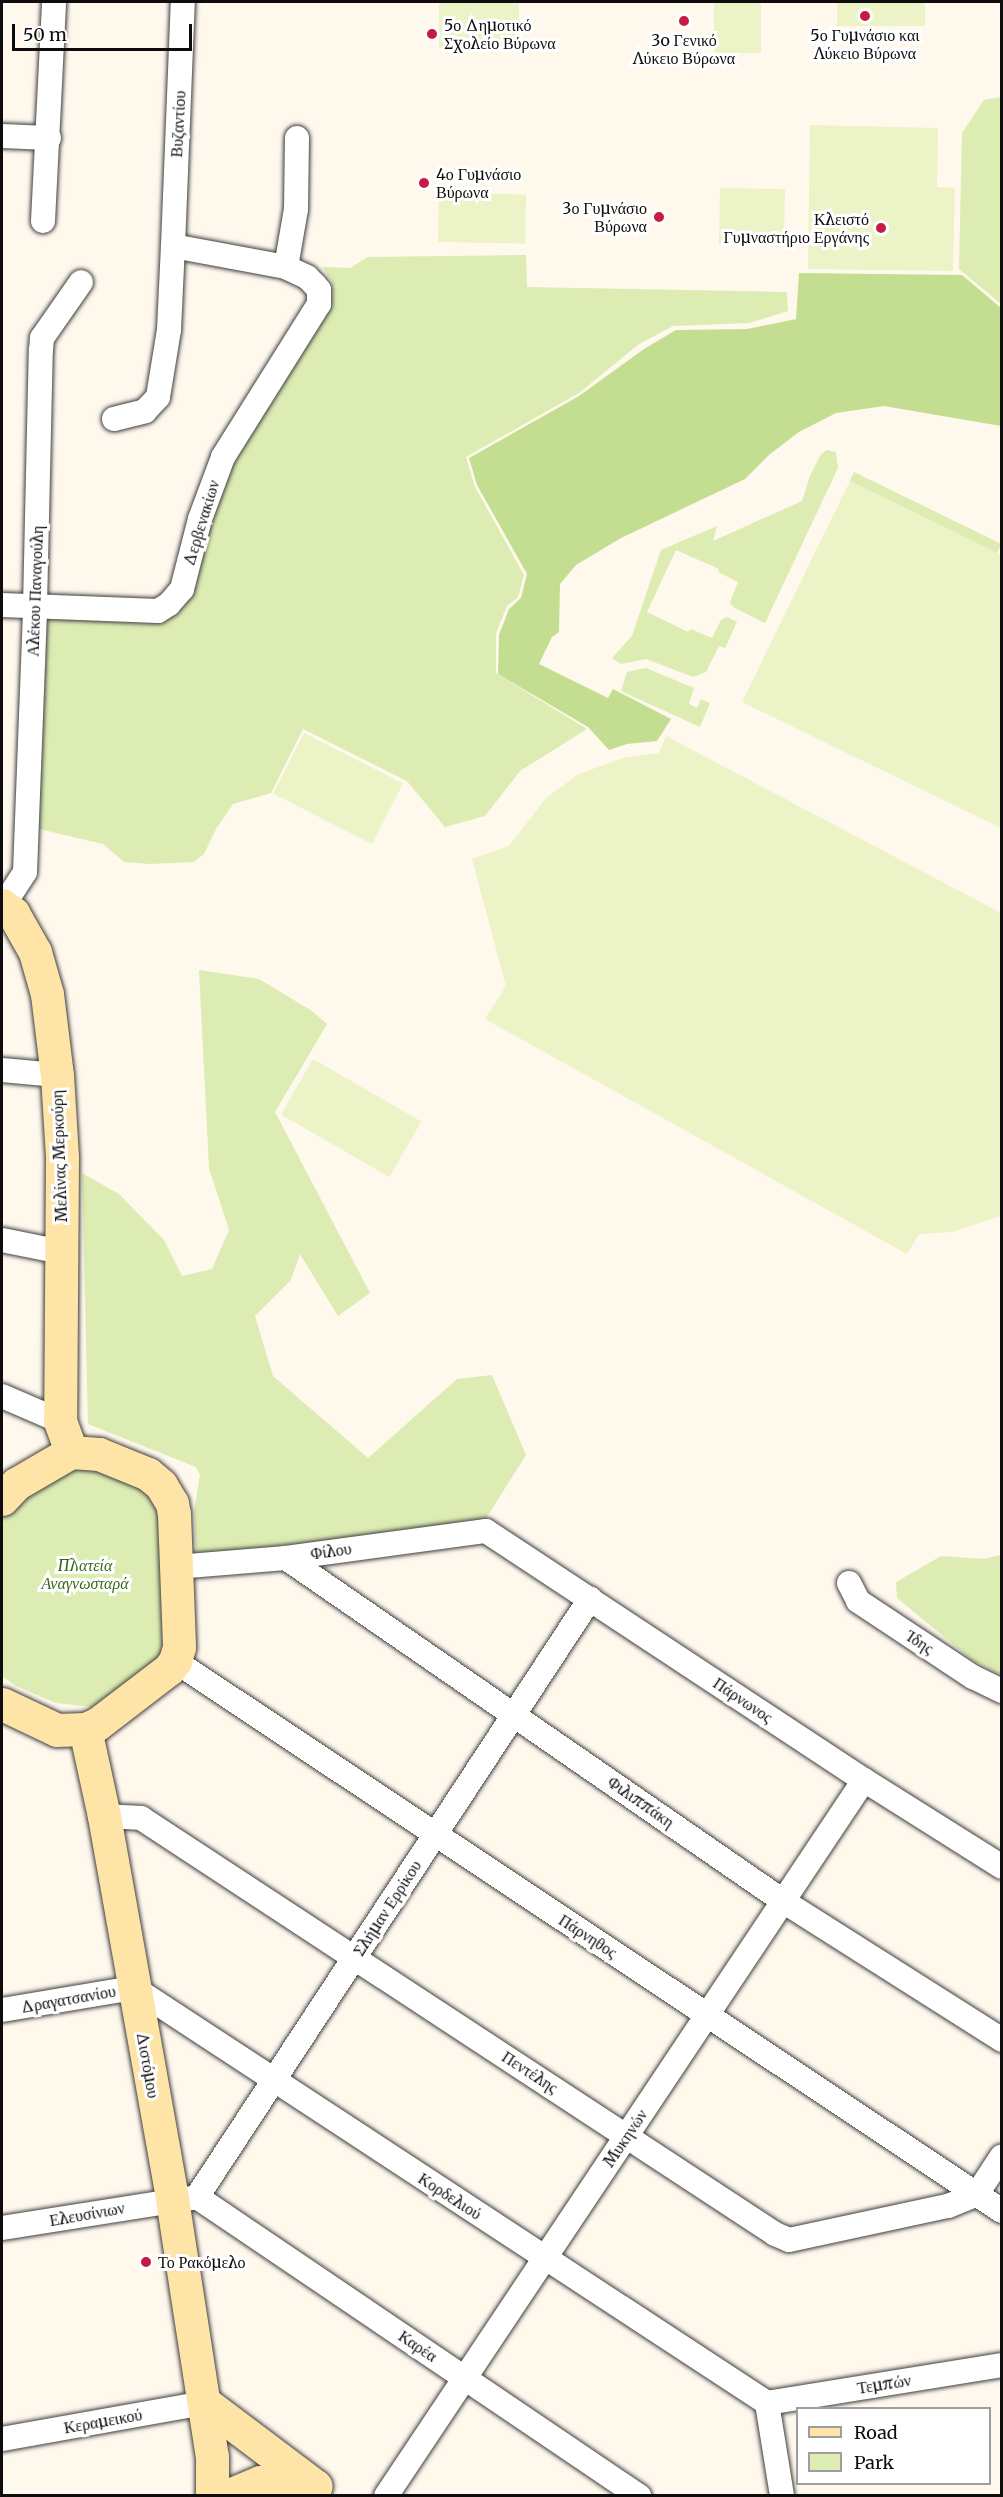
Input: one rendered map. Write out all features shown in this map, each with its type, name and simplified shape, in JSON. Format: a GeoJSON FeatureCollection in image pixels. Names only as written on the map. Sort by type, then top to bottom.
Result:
{"type":"FeatureCollection","features":[{"type":"Feature","properties":{"kind":"street"},"geometry":{"type":"LineString","coordinates":[[43,221],[49,138],[54,2]]}},
{"type":"Feature","properties":{"kind":"street","name":"Βυζαντίου"},"geometry":{"type":"LineString","coordinates":[[114,419],[145,411],[158,398],[169,330],[183,2]]}},
{"type":"Feature","properties":{"kind":"street"},"geometry":{"type":"LineString","coordinates":[[2,136],[49,138]]}},
{"type":"Feature","properties":{"kind":"street"},"geometry":{"type":"LineString","coordinates":[[173,246],[286,267],[297,201],[297,138]]}},
{"type":"Feature","properties":{"kind":"street","name":"Δερβενακίων"},"geometry":{"type":"LineString","coordinates":[[2,605],[158,611],[169,604],[182,589],[200,519],[223,457],[313,314],[319,297],[315,285],[307,277],[286,267]]}},
{"type":"Feature","properties":{"kind":"street","name":"Αλέκου Παναγούλη"},"geometry":{"type":"LineString","coordinates":[[2,905],[24,872],[35,606],[42,338],[81,282]]}},
{"type":"Feature","properties":{"kind":"street","name":"Μελίνας Μερκούρη"},"geometry":{"type":"LineString","coordinates":[[2,905],[13,913],[35,952],[47,994],[57,1075],[62,1157],[60,1421],[71,1452]]}},
{"type":"Feature","properties":{"kind":"street"},"geometry":{"type":"LineString","coordinates":[[2,1070],[57,1075]]}},
{"type":"Feature","properties":{"kind":"street"},"geometry":{"type":"LineString","coordinates":[[2,1240],[61,1252]]}},
{"type":"Feature","properties":{"kind":"street"},"geometry":{"type":"LineString","coordinates":[[2,1396],[60,1421]]}},
{"type":"Feature","properties":{"kind":"street"},"geometry":{"type":"LineString","coordinates":[[2,1499],[16,1484],[71,1452],[99,1454],[148,1474],[161,1485],[172,1503],[179,1647],[169,1669],[97,1724],[84,1729],[57,1730],[17,1714],[2,1704]]}},
{"type":"Feature","properties":{"kind":"street","name":"Φίλου"},"geometry":{"type":"LineString","coordinates":[[176,1567],[286,1558],[486,1531]]}},
{"type":"Feature","properties":{"kind":"street","name":"Πάρνωνος"},"geometry":{"type":"LineString","coordinates":[[486,1531],[864,1780],[1002,1867]]}},
{"type":"Feature","properties":{"kind":"street","name":"Φιλιππάκη"},"geometry":{"type":"LineString","coordinates":[[286,1558],[783,1901],[1002,2040]]}},
{"type":"Feature","properties":{"kind":"street","name":"Ίδης"},"geometry":{"type":"LineString","coordinates":[[849,1583],[858,1601],[973,1677],[1002,1691]]}},
{"type":"Feature","properties":{"kind":"street","name":"Σλήμαν Ερρίκου"},"geometry":{"type":"LineString","coordinates":[[184,2198],[274,2080],[590,1599]]}},
{"type":"Feature","properties":{"kind":"street","name":"Πάρνηθος"},"geometry":{"type":"LineString","coordinates":[[174,1661],[1002,2211]]}},
{"type":"Feature","properties":{"kind":"street","name":"Διστόμου"},"geometry":{"type":"LineString","coordinates":[[84,1729],[104,1816],[134,1988],[184,2198],[213,2467],[212,2496]]}},
{"type":"Feature","properties":{"kind":"street","name":"Μυκηνών"},"geometry":{"type":"LineString","coordinates":[[386,2496],[864,1780]]}},
{"type":"Feature","properties":{"kind":"street","name":"Πεντέλης"},"geometry":{"type":"LineString","coordinates":[[104,1816],[141,1818],[355,1956],[775,2234],[789,2240],[948,2206],[977,2194]]}},
{"type":"Feature","properties":{"kind":"street","name":"Δραγατσανίου"},"geometry":{"type":"LineString","coordinates":[[2,2010],[134,1988]]}},
{"type":"Feature","properties":{"kind":"street","name":"Κορδελιού"},"geometry":{"type":"LineString","coordinates":[[134,1988],[767,2403]]}},
{"type":"Feature","properties":{"kind":"street"},"geometry":{"type":"LineString","coordinates":[[977,2194],[1002,2157]]}},
{"type":"Feature","properties":{"kind":"street","name":"Ελευσίνιων"},"geometry":{"type":"LineString","coordinates":[[2,2228],[184,2198]]}},
{"type":"Feature","properties":{"kind":"street","name":"Καρέα"},"geometry":{"type":"LineString","coordinates":[[184,2198],[465,2378],[639,2496]]}},
{"type":"Feature","properties":{"kind":"street","name":"Τεμπών"},"geometry":{"type":"LineString","coordinates":[[767,2403],[1002,2365]]}},
{"type":"Feature","properties":{"kind":"street"},"geometry":{"type":"LineString","coordinates":[[205,2403],[322,2491]]}},
{"type":"Feature","properties":{"kind":"street","name":"Κεραµεικού"},"geometry":{"type":"LineString","coordinates":[[2,2439],[205,2403]]}},
{"type":"Feature","properties":{"kind":"street"},"geometry":{"type":"LineString","coordinates":[[767,2403],[782,2496]]}},
{"type":"Feature","properties":{"kind":"street"},"geometry":{"type":"LineString","coordinates":[[227,2496],[260,2482],[283,2481],[322,2491]]}},
{"type":"Feature","properties":{"kind":"green space"},"geometry":{"type":"Polygon","coordinates":[[[439,2],[519,2],[519,48],[439,48],[439,2]]]}},
{"type":"Feature","properties":{"kind":"green space"},"geometry":{"type":"Polygon","coordinates":[[[714,2],[761,2],[761,53],[714,53],[714,2]]]}},
{"type":"Feature","properties":{"kind":"green space"},"geometry":{"type":"Polygon","coordinates":[[[837,2],[925,2],[925,26],[837,26],[837,2]]]}},
{"type":"Feature","properties":{"kind":"green space"},"geometry":{"type":"Polygon","coordinates":[[[1002,97],[1001,304],[959,269],[962,133],[984,100],[1002,97]]]}},
{"type":"Feature","properties":{"kind":"green space","name":"Κλειστό Γυμναστήριο Εργάνης"},"geometry":{"type":"Polygon","coordinates":[[[810,125],[938,128],[937,187],[955,188],[953,271],[808,269],[810,125]]]}},
{"type":"Feature","properties":{"kind":"green space"},"geometry":{"type":"Polygon","coordinates":[[[720,188],[785,189],[784,245],[719,244],[720,188]]]}},
{"type":"Feature","properties":{"kind":"green space"},"geometry":{"type":"Polygon","coordinates":[[[439,193],[526,195],[525,244],[438,242],[439,193]]]}},
{"type":"Feature","properties":{"kind":"green space"},"geometry":{"type":"Polygon","coordinates":[[[526,255],[527,287],[787,292],[788,311],[749,323],[673,326],[639,344],[579,393],[466,457],[475,487],[524,575],[518,597],[507,606],[496,633],[496,673],[587,729],[520,771],[485,816],[445,827],[407,781],[303,729],[271,793],[233,804],[216,829],[204,854],[194,862],[150,864],[124,862],[103,844],[35,828],[41,617],[162,621],[178,612],[230,457],[327,310],[333,295],[331,280],[322,267],[350,268],[368,257],[526,255]]]}},
{"type":"Feature","properties":{"kind":"green space"},"geometry":{"type":"Polygon","coordinates":[[[799,273],[962,275],[1001,308],[1001,426],[884,406],[836,413],[799,432],[770,454],[745,479],[621,538],[576,565],[560,584],[559,632],[552,637],[539,664],[608,698],[613,689],[671,719],[657,741],[627,744],[609,750],[588,727],[498,674],[499,635],[509,609],[521,598],[527,574],[477,485],[469,458],[579,396],[644,349],[676,330],[747,329],[796,319],[799,273]]]}},
{"type":"Feature","properties":{"kind":"green space"},"geometry":{"type":"Polygon","coordinates":[[[827,450],[836,452],[838,468],[765,623],[733,607],[730,602],[738,582],[718,572],[719,569],[676,550],[647,612],[688,632],[691,629],[712,638],[721,620],[727,617],[737,622],[725,648],[719,646],[706,672],[693,677],[646,659],[621,664],[612,658],[632,636],[661,550],[717,526],[713,541],[802,501],[810,476],[821,454],[827,450]]]}},
{"type":"Feature","properties":{"kind":"green space"},"geometry":{"type":"Polygon","coordinates":[[[854,472],[1001,544],[997,553],[850,481],[854,472]]]}},
{"type":"Feature","properties":{"kind":"green space"},"geometry":{"type":"Polygon","coordinates":[[[850,481],[1001,555],[1001,828],[742,702],[850,481]]]}},
{"type":"Feature","properties":{"kind":"green space"},"geometry":{"type":"Polygon","coordinates":[[[646,668],[694,688],[689,704],[697,708],[701,699],[710,703],[700,727],[621,691],[627,672],[646,668]]]}},
{"type":"Feature","properties":{"kind":"green space"},"geometry":{"type":"Polygon","coordinates":[[[304,733],[403,783],[372,844],[273,794],[304,733]]]}},
{"type":"Feature","properties":{"kind":"green space"},"geometry":{"type":"Polygon","coordinates":[[[666,736],[1001,913],[1001,1216],[952,1232],[919,1234],[907,1254],[485,1019],[506,986],[472,859],[509,846],[546,798],[579,774],[623,758],[659,753],[666,736]]]}},
{"type":"Feature","properties":{"kind":"green space"},"geometry":{"type":"Polygon","coordinates":[[[199,970],[259,979],[312,1011],[327,1024],[275,1112],[370,1293],[338,1316],[300,1254],[291,1280],[255,1316],[273,1376],[368,1458],[457,1379],[492,1375],[526,1455],[485,1520],[409,1532],[196,1556],[194,1511],[200,1475],[196,1467],[88,1424],[82,1173],[119,1194],[164,1240],[182,1276],[212,1269],[229,1230],[209,1168],[199,970]]]}},
{"type":"Feature","properties":{"kind":"green space"},"geometry":{"type":"Polygon","coordinates":[[[313,1059],[421,1122],[389,1177],[281,1114],[313,1059]]]}},
{"type":"Feature","properties":{"kind":"green space","name":"Πλατεία Αναγνωσταρά"},"geometry":{"type":"Polygon","coordinates":[[[76,1462],[157,1491],[169,1643],[157,1661],[117,1696],[92,1707],[56,1703],[16,1686],[2,1676],[2,1512],[76,1462]]]}},
{"type":"Feature","properties":{"kind":"green space"},"geometry":{"type":"Polygon","coordinates":[[[1002,1555],[1001,1675],[972,1660],[897,1598],[896,1582],[941,1556],[984,1559],[1002,1555]]]}},
{"type":"Feature","properties":{"kind":"place","name":"5ο Γυμνάσιο και Λύκειο Βύρωνα"},"geometry":{"type":"Point","coordinates":[865,16]}},
{"type":"Feature","properties":{"kind":"place","name":"3o Γενικό Λύκειο Βύρωνα"},"geometry":{"type":"Point","coordinates":[684,21]}},
{"type":"Feature","properties":{"kind":"place","name":"5ο Δημοτικό Σχολείο Βύρωνα"},"geometry":{"type":"Point","coordinates":[432,34]}},
{"type":"Feature","properties":{"kind":"place","name":"4ο Γυμνάσιο Βύρωνα"},"geometry":{"type":"Point","coordinates":[424,183]}},
{"type":"Feature","properties":{"kind":"place","name":"3ο Γυμνάσιο Βύρωνα"},"geometry":{"type":"Point","coordinates":[659,217]}},
{"type":"Feature","properties":{"kind":"place","name":"Κλειστό Γυμναστήριο Εργάνης"},"geometry":{"type":"Point","coordinates":[881,228]}},
{"type":"Feature","properties":{"kind":"place","name":"Το Ρακόμελο"},"geometry":{"type":"Point","coordinates":[146,2262]}}]}
